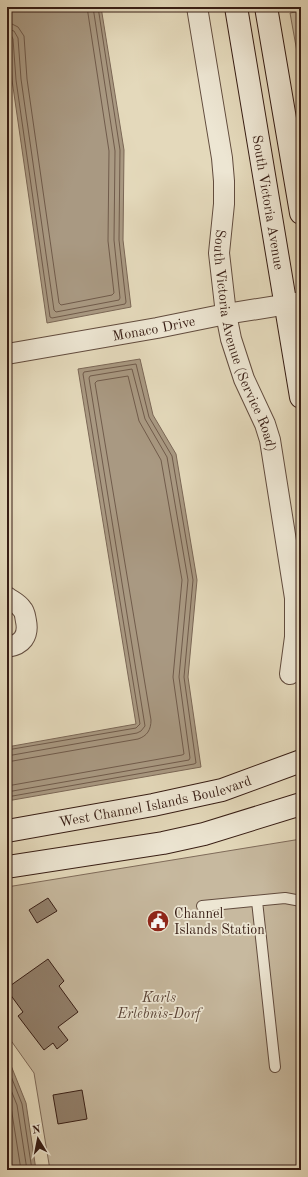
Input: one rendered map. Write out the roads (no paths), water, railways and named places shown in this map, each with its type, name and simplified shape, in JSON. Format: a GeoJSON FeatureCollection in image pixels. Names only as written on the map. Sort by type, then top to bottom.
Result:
{"type":"FeatureCollection","features":[{"type":"Feature","properties":{"kind":"main road","name":"South Victoria Avenue"},"geometry":{"type":"LineString","coordinates":[[236,7],[293,303],[301,397]]}},
{"type":"Feature","properties":{"kind":"main road"},"geometry":{"type":"LineString","coordinates":[[266,7],[301,213]]}},
{"type":"Feature","properties":{"kind":"main road","name":"West Channel Islands Boulevard"},"geometry":{"type":"LineString","coordinates":[[7,831],[153,806],[222,790],[301,761]]}},
{"type":"Feature","properties":{"kind":"main road"},"geometry":{"type":"LineString","coordinates":[[7,867],[170,842],[204,834],[301,804]]}},
{"type":"Feature","properties":{"kind":"street","name":"South Victoria Avenue (Service Road)"},"geometry":{"type":"LineString","coordinates":[[196,7],[222,158],[224,204],[219,253],[226,314],[231,339],[244,379],[265,424],[273,457],[295,598],[295,630],[290,674]]}},
{"type":"Feature","properties":{"kind":"street","name":"Monaco Drive"},"geometry":{"type":"LineString","coordinates":[[7,354],[293,303]]}},
{"type":"Feature","properties":{"kind":"street"},"geometry":{"type":"LineString","coordinates":[[7,597],[18,604],[23,610],[27,629],[26,636],[20,642],[14,646],[7,647]]}},
{"type":"Feature","properties":{"kind":"lane"},"geometry":{"type":"LineString","coordinates":[[202,906],[285,898],[301,900]]}},
{"type":"Feature","properties":{"kind":"lane"},"geometry":{"type":"LineString","coordinates":[[257,901],[275,1067]]}},
{"type":"Feature","properties":{"kind":"water"},"geometry":{"type":"Polygon","coordinates":[[[8,7],[101,7],[124,150],[123,240],[131,307],[47,323],[12,80],[8,7]]]}},
{"type":"Feature","properties":{"kind":"water"},"geometry":{"type":"Polygon","coordinates":[[[140,359],[153,415],[176,454],[197,580],[188,677],[201,767],[7,801],[7,747],[136,724],[78,369],[140,359]]]}},
{"type":"Feature","properties":{"kind":"water"},"geometry":{"type":"Polygon","coordinates":[[[8,1058],[26,1103],[36,1170],[7,1170],[8,1058]]]}},
{"type":"Feature","properties":{"kind":"place","name":"Channel Islands Station"},"geometry":{"type":"Point","coordinates":[158,921]}},
{"type":"Feature","properties":{"kind":"park label","name":"Karls Erlebnis-Dorf"},"geometry":{"type":"Point","coordinates":[159,1006]}}]}
